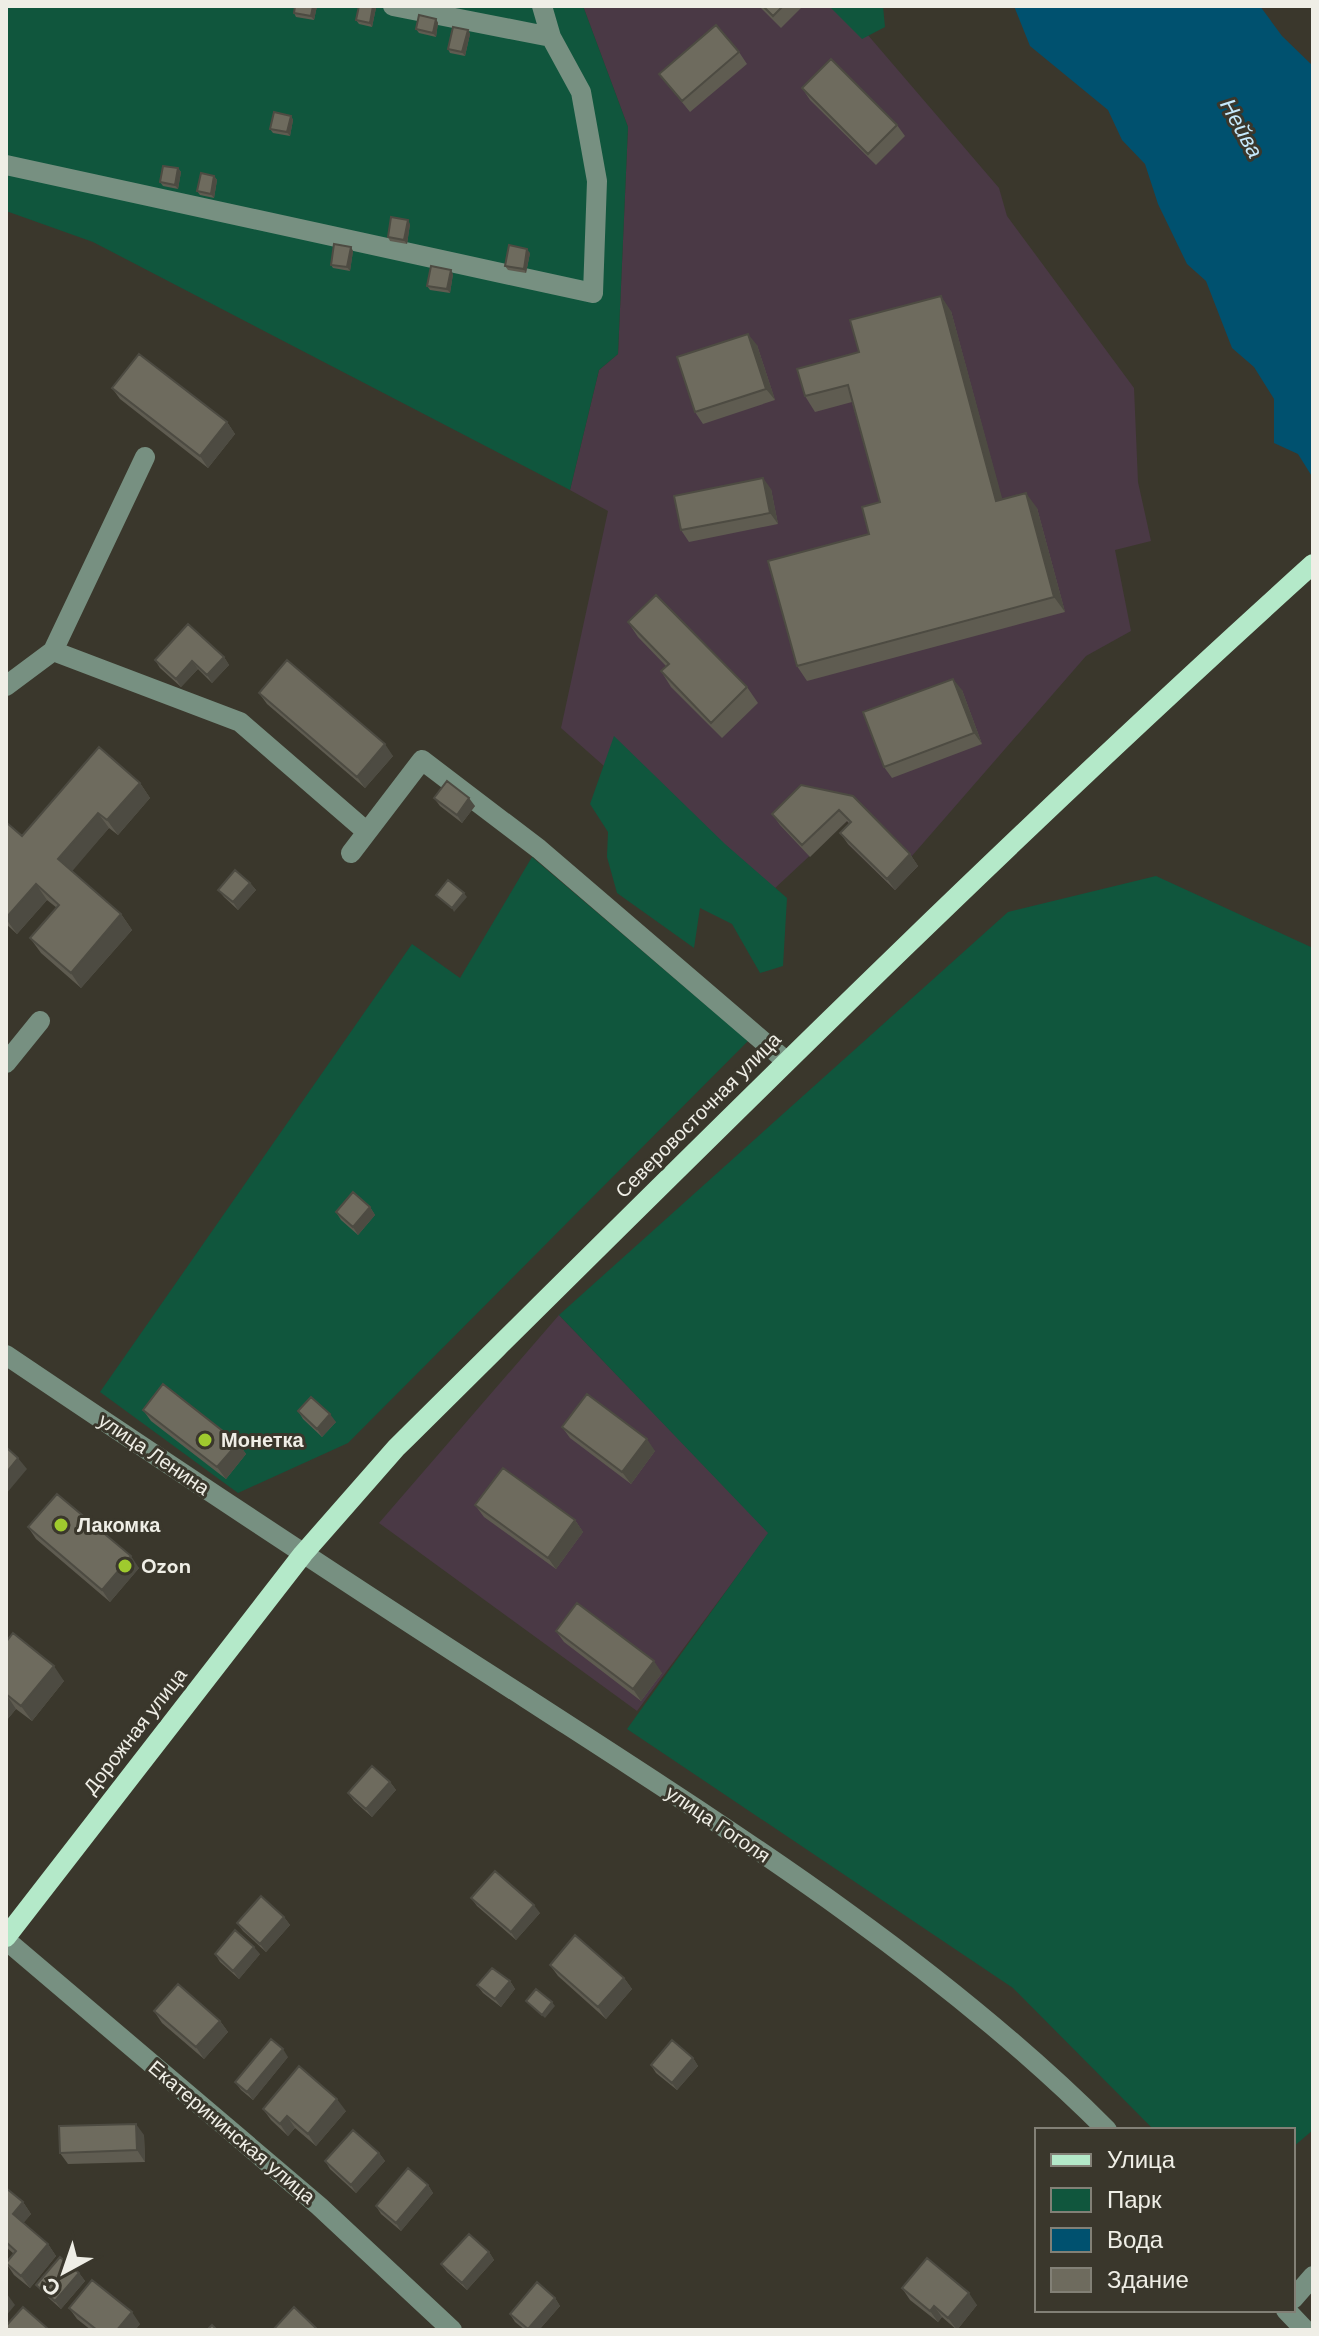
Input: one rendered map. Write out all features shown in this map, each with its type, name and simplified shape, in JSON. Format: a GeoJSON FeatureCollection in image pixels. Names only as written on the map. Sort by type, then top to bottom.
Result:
{"type":"FeatureCollection","features":[{"type":"Feature","properties":{"kind":"main road","name":"Северовосточная улица"},"geometry":{"type":"LineString","coordinates":[[303,1554],[396,1448],[786,1061],[1139,720],[1313,564]]}},
{"type":"Feature","properties":{"kind":"main road","name":"Дорожная улица"},"geometry":{"type":"LineString","coordinates":[[6,1938],[303,1554]]}},
{"type":"Feature","properties":{"kind":"street"},"geometry":{"type":"LineString","coordinates":[[393,6],[551,37]]}},
{"type":"Feature","properties":{"kind":"street"},"geometry":{"type":"LineString","coordinates":[[6,165],[593,293],[597,181],[581,92],[551,37],[542,6]]}},
{"type":"Feature","properties":{"kind":"street"},"geometry":{"type":"LineString","coordinates":[[6,686],[53,651],[145,457]]}},
{"type":"Feature","properties":{"kind":"street"},"geometry":{"type":"LineString","coordinates":[[53,651],[240,722],[367,832]]}},
{"type":"Feature","properties":{"kind":"street"},"geometry":{"type":"LineString","coordinates":[[351,853],[422,760],[539,849],[786,1061]]}},
{"type":"Feature","properties":{"kind":"street"},"geometry":{"type":"LineString","coordinates":[[6,1063],[40,1021]]}},
{"type":"Feature","properties":{"kind":"street","name":"улица Ленина"},"geometry":{"type":"LineString","coordinates":[[6,1355],[303,1554]]}},
{"type":"Feature","properties":{"kind":"street","name":"улица Гоголя"},"geometry":{"type":"LineString","coordinates":[[303,1554],[755,1846],[962,2000],[1105,2128]]}},
{"type":"Feature","properties":{"kind":"street","name":"Екатерининская улица"},"geometry":{"type":"LineString","coordinates":[[6,1938],[319,2206],[452,2330]]}},
{"type":"Feature","properties":{"kind":"street"},"geometry":{"type":"LineString","coordinates":[[1295,2297],[1313,2276]]}},
{"type":"Feature","properties":{"kind":"street"},"geometry":{"type":"LineString","coordinates":[[1288,2312],[1305,2330]]}},
{"type":"Feature","properties":{"kind":"shaded area"},"geometry":{"type":"Polygon","coordinates":[[[583,6],[843,6],[999,188],[1007,216],[1134,388],[1138,482],[1151,541],[1115,550],[1131,631],[1086,656],[911,857],[918,866],[895,890],[848,844],[859,833],[847,821],[759,903],[561,728],[608,511],[570,490],[599,370],[618,354],[628,127],[583,6]]]}},
{"type":"Feature","properties":{"kind":"shaded area"},"geometry":{"type":"Polygon","coordinates":[[[559,1315],[769,1533],[637,1711],[379,1523],[559,1315]]]}},
{"type":"Feature","properties":{"kind":"green space"},"geometry":{"type":"Polygon","coordinates":[[[6,6],[583,6],[628,127],[618,354],[599,370],[570,490],[93,242],[6,211],[6,6]]]}},
{"type":"Feature","properties":{"kind":"green space"},"geometry":{"type":"Polygon","coordinates":[[[829,6],[883,6],[885,27],[862,39],[829,6]]]}},
{"type":"Feature","properties":{"kind":"green space"},"geometry":{"type":"Polygon","coordinates":[[[614,736],[725,844],[787,898],[783,966],[760,973],[732,924],[700,908],[694,948],[617,893],[607,857],[608,832],[590,804],[614,736]]]}},
{"type":"Feature","properties":{"kind":"green space"},"geometry":{"type":"Polygon","coordinates":[[[532,857],[748,1041],[348,1443],[238,1493],[100,1392],[412,944],[460,978],[532,857]]]}},
{"type":"Feature","properties":{"kind":"green space"},"geometry":{"type":"Polygon","coordinates":[[[1156,876],[1313,948],[1313,2130],[1295,2145],[1295,2128],[1152,2128],[1013,1988],[627,1729],[768,1533],[559,1315],[1008,912],[1156,876]]]}},
{"type":"Feature","properties":{"kind":"water","name":"Нейва"},"geometry":{"type":"Polygon","coordinates":[[[1014,6],[1260,6],[1282,36],[1313,66],[1313,478],[1298,454],[1274,443],[1274,399],[1254,367],[1232,348],[1206,281],[1187,264],[1158,204],[1145,164],[1122,140],[1108,110],[1030,46],[1014,6]]]}},
{"type":"Feature","properties":{"kind":"building"},"geometry":{"type":"Polygon","coordinates":[[[295,6],[313,6],[311,16],[294,13],[295,6]]]}},
{"type":"Feature","properties":{"kind":"building"},"geometry":{"type":"Polygon","coordinates":[[[359,6],[373,6],[370,23],[356,20],[359,6]]]}},
{"type":"Feature","properties":{"kind":"building"},"geometry":{"type":"Polygon","coordinates":[[[763,6],[783,6],[773,16],[763,6]]]}},
{"type":"Feature","properties":{"kind":"building"},"geometry":{"type":"Polygon","coordinates":[[[419,15],[436,19],[433,33],[416,29],[419,15]]]}},
{"type":"Feature","properties":{"kind":"building"},"geometry":{"type":"Polygon","coordinates":[[[716,25],[739,52],[682,101],[659,74],[716,25]]]}},
{"type":"Feature","properties":{"kind":"building"},"geometry":{"type":"Polygon","coordinates":[[[453,27],[468,30],[462,52],[448,49],[453,27]]]}},
{"type":"Feature","properties":{"kind":"building"},"geometry":{"type":"Polygon","coordinates":[[[831,59],[897,125],[868,154],[802,88],[831,59]]]}},
{"type":"Feature","properties":{"kind":"building"},"geometry":{"type":"Polygon","coordinates":[[[274,112],[291,116],[287,132],[270,129],[274,112]]]}},
{"type":"Feature","properties":{"kind":"building"},"geometry":{"type":"Polygon","coordinates":[[[163,166],[178,168],[175,185],[160,182],[163,166]]]}},
{"type":"Feature","properties":{"kind":"building"},"geometry":{"type":"Polygon","coordinates":[[[201,173],[214,176],[211,194],[197,191],[201,173]]]}},
{"type":"Feature","properties":{"kind":"building"},"geometry":{"type":"Polygon","coordinates":[[[391,217],[408,220],[404,240],[388,237],[391,217]]]}},
{"type":"Feature","properties":{"kind":"building"},"geometry":{"type":"Polygon","coordinates":[[[334,244],[351,247],[347,267],[331,265],[334,244]]]}},
{"type":"Feature","properties":{"kind":"building"},"geometry":{"type":"Polygon","coordinates":[[[509,245],[527,249],[524,269],[505,266],[509,245]]]}},
{"type":"Feature","properties":{"kind":"building"},"geometry":{"type":"Polygon","coordinates":[[[431,266],[451,270],[447,289],[427,286],[431,266]]]}},
{"type":"Feature","properties":{"kind":"building"},"geometry":{"type":"Polygon","coordinates":[[[941,296],[996,501],[1026,493],[1054,597],[797,666],[768,561],[869,534],[862,507],[880,502],[848,385],[805,396],[797,369],[859,352],[850,320],[941,296]]]}},
{"type":"Feature","properties":{"kind":"building"},"geometry":{"type":"Polygon","coordinates":[[[748,334],[766,389],[695,412],[677,357],[748,334]]]}},
{"type":"Feature","properties":{"kind":"building"},"geometry":{"type":"Polygon","coordinates":[[[139,354],[227,422],[200,456],[112,388],[139,354]]]}},
{"type":"Feature","properties":{"kind":"building"},"geometry":{"type":"Polygon","coordinates":[[[763,478],[770,513],[681,530],[674,496],[763,478]]]}},
{"type":"Feature","properties":{"kind":"building"},"geometry":{"type":"Polygon","coordinates":[[[656,595],[747,687],[711,723],[661,671],[669,664],[628,622],[656,595]]]}},
{"type":"Feature","properties":{"kind":"building"},"geometry":{"type":"Polygon","coordinates":[[[188,624],[224,657],[207,675],[192,661],[176,679],[155,660],[188,624]]]}},
{"type":"Feature","properties":{"kind":"building"},"geometry":{"type":"Polygon","coordinates":[[[287,660],[385,744],[357,777],[259,693],[287,660]]]}},
{"type":"Feature","properties":{"kind":"building"},"geometry":{"type":"Polygon","coordinates":[[[953,679],[974,733],[884,767],[863,712],[953,679]]]}},
{"type":"Feature","properties":{"kind":"building"},"geometry":{"type":"Polygon","coordinates":[[[99,747],[140,783],[107,820],[98,813],[58,859],[121,914],[71,973],[30,938],[59,905],[36,884],[6,918],[6,825],[22,836],[99,747]]]}},
{"type":"Feature","properties":{"kind":"building"},"geometry":{"type":"Polygon","coordinates":[[[447,781],[469,798],[457,815],[434,798],[447,781]]]}},
{"type":"Feature","properties":{"kind":"building"},"geometry":{"type":"Polygon","coordinates":[[[801,785],[853,796],[910,854],[887,879],[840,833],[851,822],[839,810],[802,845],[772,814],[801,785]]]}},
{"type":"Feature","properties":{"kind":"building"},"geometry":{"type":"Polygon","coordinates":[[[235,870],[250,883],[233,902],[218,890],[235,870]]]}},
{"type":"Feature","properties":{"kind":"building"},"geometry":{"type":"Polygon","coordinates":[[[448,880],[464,893],[452,908],[436,895],[448,880]]]}},
{"type":"Feature","properties":{"kind":"building"},"geometry":{"type":"Polygon","coordinates":[[[353,1192],[370,1207],[353,1227],[336,1212],[353,1192]]]}},
{"type":"Feature","properties":{"kind":"building"},"geometry":{"type":"Polygon","coordinates":[[[163,1384],[238,1443],[217,1467],[143,1410],[163,1384]]]}},
{"type":"Feature","properties":{"kind":"building"},"geometry":{"type":"Polygon","coordinates":[[[587,1394],[647,1439],[622,1472],[562,1427],[587,1394]]]}},
{"type":"Feature","properties":{"kind":"building"},"geometry":{"type":"Polygon","coordinates":[[[311,1397],[330,1414],[317,1429],[298,1411],[311,1397]]]}},
{"type":"Feature","properties":{"kind":"building"},"geometry":{"type":"Polygon","coordinates":[[[6,1447],[18,1458],[6,1473],[6,1447]]]}},
{"type":"Feature","properties":{"kind":"building"},"geometry":{"type":"Polygon","coordinates":[[[503,1468],[575,1520],[548,1558],[475,1505],[503,1468]]]}},
{"type":"Feature","properties":{"kind":"building"},"geometry":{"type":"Polygon","coordinates":[[[57,1494],[131,1556],[102,1590],[28,1527],[57,1494]]]}},
{"type":"Feature","properties":{"kind":"building"},"geometry":{"type":"Polygon","coordinates":[[[577,1603],[654,1661],[633,1689],[556,1631],[577,1603]]]}},
{"type":"Feature","properties":{"kind":"building"},"geometry":{"type":"Polygon","coordinates":[[[13,1633],[54,1666],[21,1706],[6,1694],[6,1642],[13,1633]]]}},
{"type":"Feature","properties":{"kind":"building"},"geometry":{"type":"Polygon","coordinates":[[[372,1766],[390,1782],[366,1809],[348,1793],[372,1766]]]}},
{"type":"Feature","properties":{"kind":"building"},"geometry":{"type":"Polygon","coordinates":[[[495,1871],[534,1905],[511,1932],[471,1898],[495,1871]]]}},
{"type":"Feature","properties":{"kind":"building"},"geometry":{"type":"Polygon","coordinates":[[[261,1896],[284,1917],[260,1944],[237,1923],[261,1896]]]}},
{"type":"Feature","properties":{"kind":"building"},"geometry":{"type":"Polygon","coordinates":[[[235,1930],[254,1947],[233,1971],[215,1954],[235,1930]]]}},
{"type":"Feature","properties":{"kind":"building"},"geometry":{"type":"Polygon","coordinates":[[[575,1935],[624,1978],[598,2007],[550,1965],[575,1935]]]}},
{"type":"Feature","properties":{"kind":"building"},"geometry":{"type":"Polygon","coordinates":[[[492,1968],[510,1981],[495,1999],[477,1985],[492,1968]]]}},
{"type":"Feature","properties":{"kind":"building"},"geometry":{"type":"Polygon","coordinates":[[[178,1984],[220,2021],[196,2047],[154,2011],[178,1984]]]}},
{"type":"Feature","properties":{"kind":"building"},"geometry":{"type":"Polygon","coordinates":[[[536,1989],[552,2002],[542,2015],[526,2001],[536,1989]]]}},
{"type":"Feature","properties":{"kind":"building"},"geometry":{"type":"Polygon","coordinates":[[[271,2039],[283,2049],[247,2092],[235,2082],[271,2039]]]}},
{"type":"Feature","properties":{"kind":"building"},"geometry":{"type":"Polygon","coordinates":[[[672,2040],[693,2058],[672,2083],[651,2065],[672,2040]]]}},
{"type":"Feature","properties":{"kind":"building"},"geometry":{"type":"Polygon","coordinates":[[[299,2066],[337,2099],[308,2134],[287,2116],[280,2124],[263,2109],[299,2066]]]}},
{"type":"Feature","properties":{"kind":"building"},"geometry":{"type":"Polygon","coordinates":[[[136,2124],[137,2150],[60,2153],[59,2126],[136,2124]]]}},
{"type":"Feature","properties":{"kind":"building"},"geometry":{"type":"Polygon","coordinates":[[[353,2130],[379,2153],[351,2185],[325,2161],[353,2130]]]}},
{"type":"Feature","properties":{"kind":"building"},"geometry":{"type":"Polygon","coordinates":[[[408,2168],[428,2185],[396,2223],[376,2206],[408,2168]]]}},
{"type":"Feature","properties":{"kind":"building"},"geometry":{"type":"Polygon","coordinates":[[[6,2188],[23,2202],[13,2214],[48,2244],[21,2276],[6,2263],[16,2251],[6,2242],[6,2188]]]}},
{"type":"Feature","properties":{"kind":"building"},"geometry":{"type":"Polygon","coordinates":[[[469,2234],[489,2252],[462,2283],[441,2264],[469,2234]]]}},
{"type":"Feature","properties":{"kind":"building"},"geometry":{"type":"Polygon","coordinates":[[[60,2257],[79,2273],[55,2301],[36,2285],[60,2257]]]}},
{"type":"Feature","properties":{"kind":"building"},"geometry":{"type":"Polygon","coordinates":[[[927,2258],[969,2293],[948,2318],[934,2306],[930,2311],[902,2288],[927,2258]]]}},
{"type":"Feature","properties":{"kind":"building"},"geometry":{"type":"Polygon","coordinates":[[[92,2280],[132,2312],[117,2330],[97,2330],[69,2308],[92,2280]]]}},
{"type":"Feature","properties":{"kind":"building"},"geometry":{"type":"Polygon","coordinates":[[[537,2282],[555,2298],[528,2329],[510,2314],[537,2282]]]}},
{"type":"Feature","properties":{"kind":"building"},"geometry":{"type":"Polygon","coordinates":[[[23,2307],[47,2328],[6,2330],[23,2307]]]}},
{"type":"Feature","properties":{"kind":"building"},"geometry":{"type":"Polygon","coordinates":[[[294,2307],[318,2330],[273,2330],[294,2307]]]}},
{"type":"Feature","properties":{"kind":"place","name":"Монетка"},"geometry":{"type":"Point","coordinates":[205,1440]}},
{"type":"Feature","properties":{"kind":"place","name":"Лакомка"},"geometry":{"type":"Point","coordinates":[61,1525]}},
{"type":"Feature","properties":{"kind":"place","name":"Ozon"},"geometry":{"type":"Point","coordinates":[125,1566]}}]}
